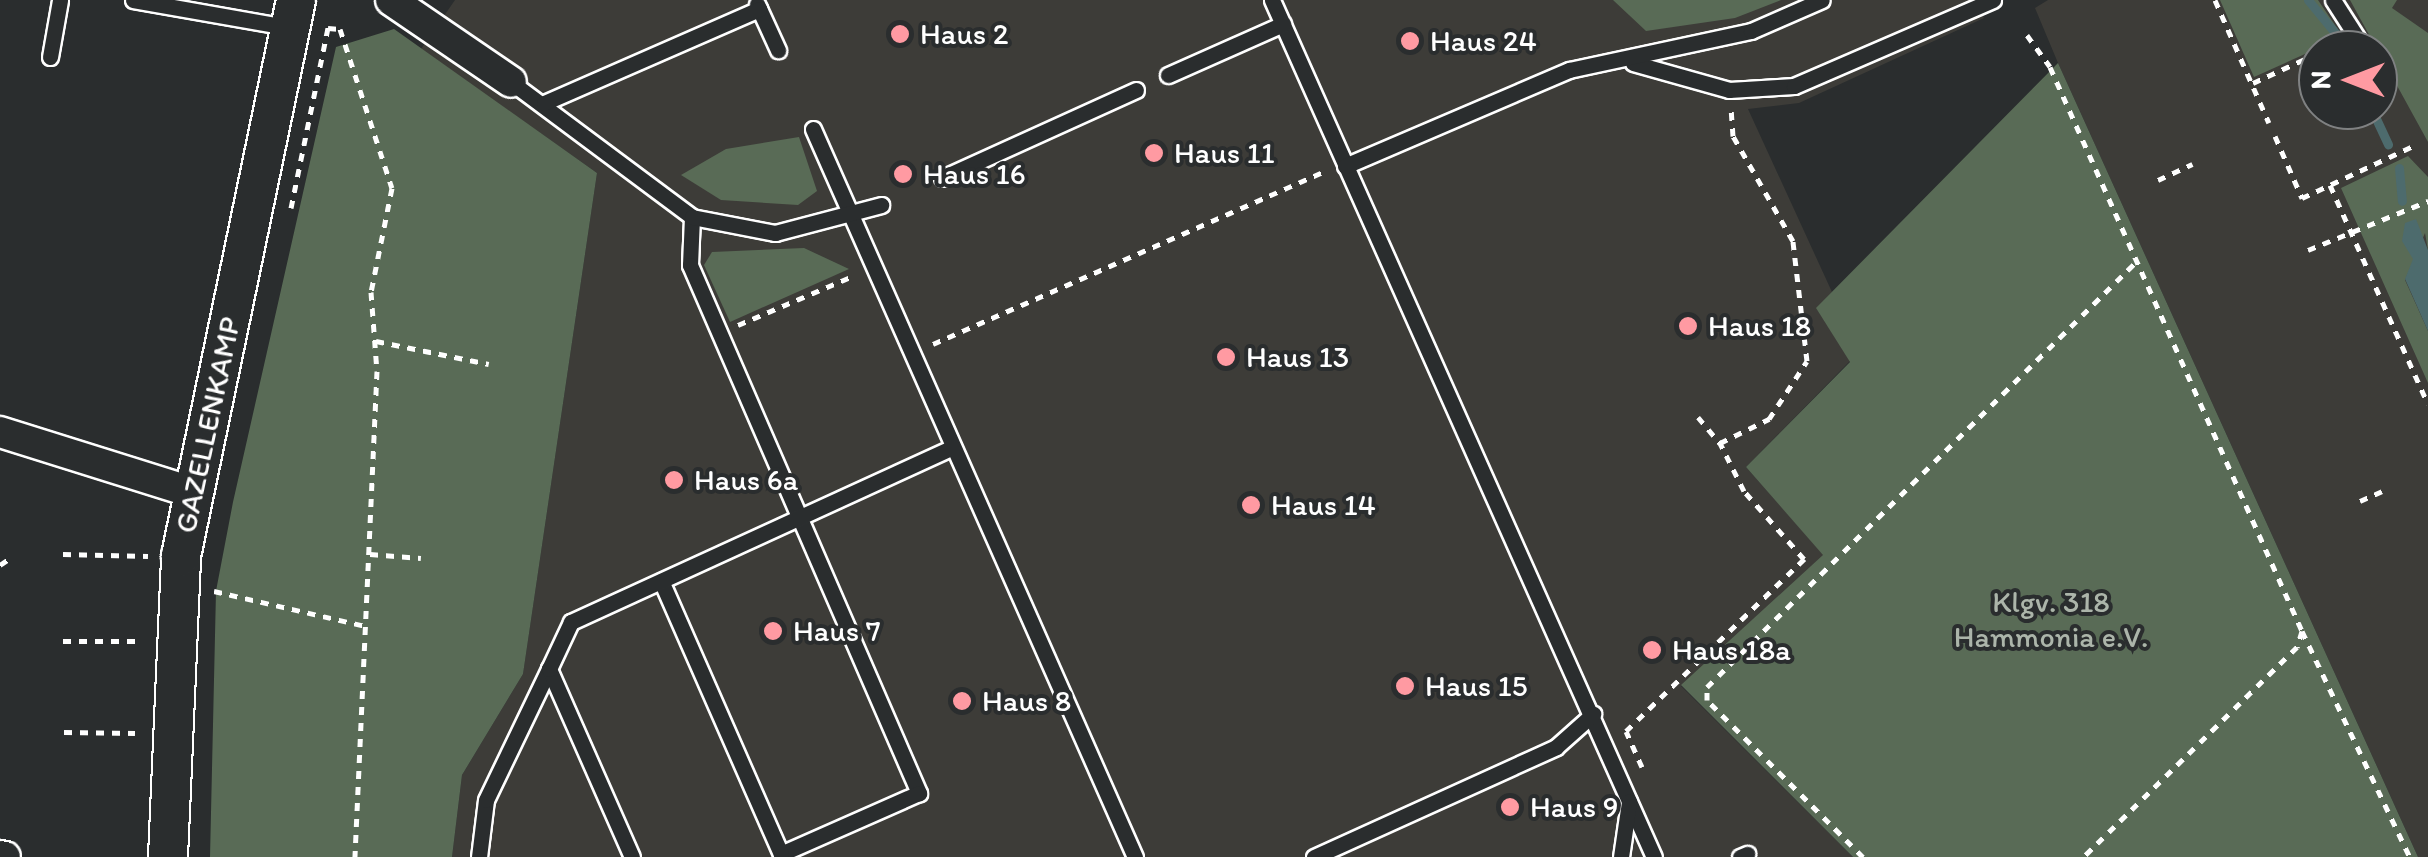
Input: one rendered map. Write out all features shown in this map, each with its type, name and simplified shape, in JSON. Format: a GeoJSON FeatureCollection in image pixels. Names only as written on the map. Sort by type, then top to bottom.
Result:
{"type":"FeatureCollection","features":[{"type":"Feature","properties":{"kind":"street"},"geometry":{"type":"LineString","coordinates":[[390,0],[511,82]]}},
{"type":"Feature","properties":{"kind":"street","name":"GAZELLENKAMP"},"geometry":{"type":"LineString","coordinates":[[168,857],[173,641],[192,492],[312,18]]}},
{"type":"Feature","properties":{"kind":"street"},"geometry":{"type":"LineString","coordinates":[[0,432],[192,492]]}},
{"type":"Feature","properties":{"kind":"lane"},"geometry":{"type":"LineString","coordinates":[[50,56],[60,0]]}},
{"type":"Feature","properties":{"kind":"lane"},"geometry":{"type":"LineString","coordinates":[[133,0],[312,18]]}},
{"type":"Feature","properties":{"kind":"lane"},"geometry":{"type":"LineString","coordinates":[[1272,0],[1654,857]]}},
{"type":"Feature","properties":{"kind":"lane"},"geometry":{"type":"LineString","coordinates":[[1345,166],[1569,70],[1751,31],[1822,0]]}},
{"type":"Feature","properties":{"kind":"lane"},"geometry":{"type":"LineString","coordinates":[[1619,60],[1730,90],[1794,86],[1993,0]]}},
{"type":"Feature","properties":{"kind":"lane"},"geometry":{"type":"LineString","coordinates":[[2333,0],[2352,30]]}},
{"type":"Feature","properties":{"kind":"lane"},"geometry":{"type":"LineString","coordinates":[[544,103],[757,4],[778,50]]}},
{"type":"Feature","properties":{"kind":"lane"},"geometry":{"type":"LineString","coordinates":[[1168,75],[1282,24]]}},
{"type":"Feature","properties":{"kind":"lane"},"geometry":{"type":"LineString","coordinates":[[511,82],[692,216],[774,233],[852,218],[881,206]]}},
{"type":"Feature","properties":{"kind":"lane"},"geometry":{"type":"LineString","coordinates":[[942,178],[1136,90]]}},
{"type":"Feature","properties":{"kind":"lane"},"geometry":{"type":"LineString","coordinates":[[813,129],[1134,857]]}},
{"type":"Feature","properties":{"kind":"lane"},"geometry":{"type":"LineString","coordinates":[[661,581],[781,854],[920,793],[690,265],[692,216]]}},
{"type":"Feature","properties":{"kind":"lane"},"geometry":{"type":"LineString","coordinates":[[479,857],[486,800],[571,622],[953,447]]}},
{"type":"Feature","properties":{"kind":"lane"},"geometry":{"type":"LineString","coordinates":[[549,669],[632,857]]}},
{"type":"Feature","properties":{"kind":"lane"},"geometry":{"type":"LineString","coordinates":[[1314,857],[1556,748],[1593,714]]}},
{"type":"Feature","properties":{"kind":"lane"},"geometry":{"type":"LineString","coordinates":[[1620,857],[1629,798]]}},
{"type":"Feature","properties":{"kind":"path"},"geometry":{"type":"LineString","coordinates":[[2215,0],[2269,124]]}},
{"type":"Feature","properties":{"kind":"path"},"geometry":{"type":"LineString","coordinates":[[288,217],[312,18],[340,29],[392,188],[371,292],[376,340],[370,554],[354,857]]}},
{"type":"Feature","properties":{"kind":"path"},"geometry":{"type":"LineString","coordinates":[[2027,35],[2138,260],[2302,631],[2410,857]]}},
{"type":"Feature","properties":{"kind":"path"},"geometry":{"type":"LineString","coordinates":[[2252,84],[2298,63]]}},
{"type":"Feature","properties":{"kind":"path"},"geometry":{"type":"LineString","coordinates":[[1720,444],[1768,419],[1807,362],[1792,241],[1732,136],[1730,90]]}},
{"type":"Feature","properties":{"kind":"path"},"geometry":{"type":"LineString","coordinates":[[2274,136],[2302,198],[2415,144]]}},
{"type":"Feature","properties":{"kind":"path"},"geometry":{"type":"LineString","coordinates":[[2158,180],[2193,164]]}},
{"type":"Feature","properties":{"kind":"path"},"geometry":{"type":"LineString","coordinates":[[912,354],[1345,166]]}},
{"type":"Feature","properties":{"kind":"path"},"geometry":{"type":"LineString","coordinates":[[2330,185],[2428,404]]}},
{"type":"Feature","properties":{"kind":"path"},"geometry":{"type":"LineString","coordinates":[[2308,250],[2428,201]]}},
{"type":"Feature","properties":{"kind":"path"},"geometry":{"type":"LineString","coordinates":[[1863,857],[1707,700],[1706,687],[2138,260]]}},
{"type":"Feature","properties":{"kind":"path"},"geometry":{"type":"LineString","coordinates":[[719,333],[874,267]]}},
{"type":"Feature","properties":{"kind":"path"},"geometry":{"type":"LineString","coordinates":[[376,340],[489,364]]}},
{"type":"Feature","properties":{"kind":"path"},"geometry":{"type":"LineString","coordinates":[[1646,776],[1626,731],[1804,559],[1744,491],[1720,444],[1698,416]]}},
{"type":"Feature","properties":{"kind":"path"},"geometry":{"type":"LineString","coordinates":[[2360,500],[2382,491]]}},
{"type":"Feature","properties":{"kind":"path"},"geometry":{"type":"LineString","coordinates":[[63,554],[148,556]]}},
{"type":"Feature","properties":{"kind":"path"},"geometry":{"type":"LineString","coordinates":[[370,554],[421,558]]}},
{"type":"Feature","properties":{"kind":"path"},"geometry":{"type":"LineString","coordinates":[[0,565],[9,559]]}},
{"type":"Feature","properties":{"kind":"path"},"geometry":{"type":"LineString","coordinates":[[208,608],[212,576]]}},
{"type":"Feature","properties":{"kind":"path"},"geometry":{"type":"LineString","coordinates":[[210,591],[366,626]]}},
{"type":"Feature","properties":{"kind":"path"},"geometry":{"type":"LineString","coordinates":[[2083,857],[2298,647],[2302,631]]}},
{"type":"Feature","properties":{"kind":"path"},"geometry":{"type":"LineString","coordinates":[[63,641],[138,641]]}},
{"type":"Feature","properties":{"kind":"path"},"geometry":{"type":"LineString","coordinates":[[64,732],[135,732]]}},
{"type":"Feature","properties":{"kind":"shaded area"},"geometry":{"type":"Polygon","coordinates":[[[455,0],[1976,0],[1984,18],[1799,103],[1748,109],[1832,292],[1817,309],[1850,361],[1746,467],[1824,555],[1681,686],[1853,857],[452,857],[462,775],[523,674],[597,173],[421,49],[455,0]]]}},
{"type":"Feature","properties":{"kind":"shaded area"},"geometry":{"type":"Polygon","coordinates":[[[2048,0],[2428,0],[2428,857],[2418,857],[2035,8],[2048,0]]]}},
{"type":"Feature","properties":{"kind":"green space"},"geometry":{"type":"Polygon","coordinates":[[[1613,0],[1781,0],[1735,18],[1646,31],[1613,0]]]}},
{"type":"Feature","properties":{"kind":"green space"},"geometry":{"type":"Polygon","coordinates":[[[2220,0],[2318,0],[2338,30],[2298,30],[2298,57],[2254,77],[2220,0]]]}},
{"type":"Feature","properties":{"kind":"green space"},"geometry":{"type":"Polygon","coordinates":[[[2350,0],[2397,0],[2392,8],[2428,33],[2428,142],[2398,87],[2398,30],[2366,30],[2350,0]]]}},
{"type":"Feature","properties":{"kind":"green space"},"geometry":{"type":"Polygon","coordinates":[[[394,29],[597,173],[523,674],[462,775],[452,857],[210,857],[216,591],[233,502],[336,47],[394,29]]]}},
{"type":"Feature","properties":{"kind":"green space","name":"Klgv. 318 Hammonia e.V."},"geometry":{"type":"Polygon","coordinates":[[[2058,63],[2418,857],[1853,857],[1681,685],[1823,555],[1746,467],[1850,362],[1816,308],[2058,63]]]}},
{"type":"Feature","properties":{"kind":"green space"},"geometry":{"type":"Polygon","coordinates":[[[799,137],[817,191],[798,205],[721,200],[681,175],[726,149],[799,137]]]}},
{"type":"Feature","properties":{"kind":"green space"},"geometry":{"type":"Polygon","coordinates":[[[2408,156],[2428,177],[2428,250],[2425,233],[2405,280],[2428,331],[2428,383],[2341,188],[2408,156]]]}},
{"type":"Feature","properties":{"kind":"green space"},"geometry":{"type":"Polygon","coordinates":[[[804,248],[849,269],[730,322],[704,265],[712,252],[804,248]]]}},
{"type":"Feature","properties":{"kind":"water"},"geometry":{"type":"Polygon","coordinates":[[[2416,219],[2428,250],[2428,331],[2405,279],[2413,259],[2402,241],[2405,223],[2416,219]]]}},
{"type":"Feature","properties":{"kind":"waterway"},"geometry":{"type":"LineString","coordinates":[[2308,0],[2333,30]]}},
{"type":"Feature","properties":{"kind":"waterway"},"geometry":{"type":"LineString","coordinates":[[2381,130],[2388,145]]}},
{"type":"Feature","properties":{"kind":"waterway"},"geometry":{"type":"LineString","coordinates":[[2399,168],[2402,201]]}},
{"type":"Feature","properties":{"kind":"place","name":"Haus 2"},"geometry":{"type":"Point","coordinates":[900,34]}},
{"type":"Feature","properties":{"kind":"place","name":"Haus 24"},"geometry":{"type":"Point","coordinates":[1410,41]}},
{"type":"Feature","properties":{"kind":"place","name":"Haus 11"},"geometry":{"type":"Point","coordinates":[1154,153]}},
{"type":"Feature","properties":{"kind":"place","name":"Haus 16"},"geometry":{"type":"Point","coordinates":[903,174]}},
{"type":"Feature","properties":{"kind":"place","name":"Haus 18"},"geometry":{"type":"Point","coordinates":[1688,326]}},
{"type":"Feature","properties":{"kind":"place","name":"Haus 13"},"geometry":{"type":"Point","coordinates":[1226,357]}},
{"type":"Feature","properties":{"kind":"place","name":"Haus 6a"},"geometry":{"type":"Point","coordinates":[674,480]}},
{"type":"Feature","properties":{"kind":"place","name":"Haus 14"},"geometry":{"type":"Point","coordinates":[1251,505]}},
{"type":"Feature","properties":{"kind":"place","name":"Haus 7"},"geometry":{"type":"Point","coordinates":[773,631]}},
{"type":"Feature","properties":{"kind":"place","name":"Haus 18a"},"geometry":{"type":"Point","coordinates":[1652,650]}},
{"type":"Feature","properties":{"kind":"place","name":"Haus 15"},"geometry":{"type":"Point","coordinates":[1405,686]}},
{"type":"Feature","properties":{"kind":"place","name":"Haus 8"},"geometry":{"type":"Point","coordinates":[962,701]}},
{"type":"Feature","properties":{"kind":"place","name":"Haus 9"},"geometry":{"type":"Point","coordinates":[1510,807]}}]}
